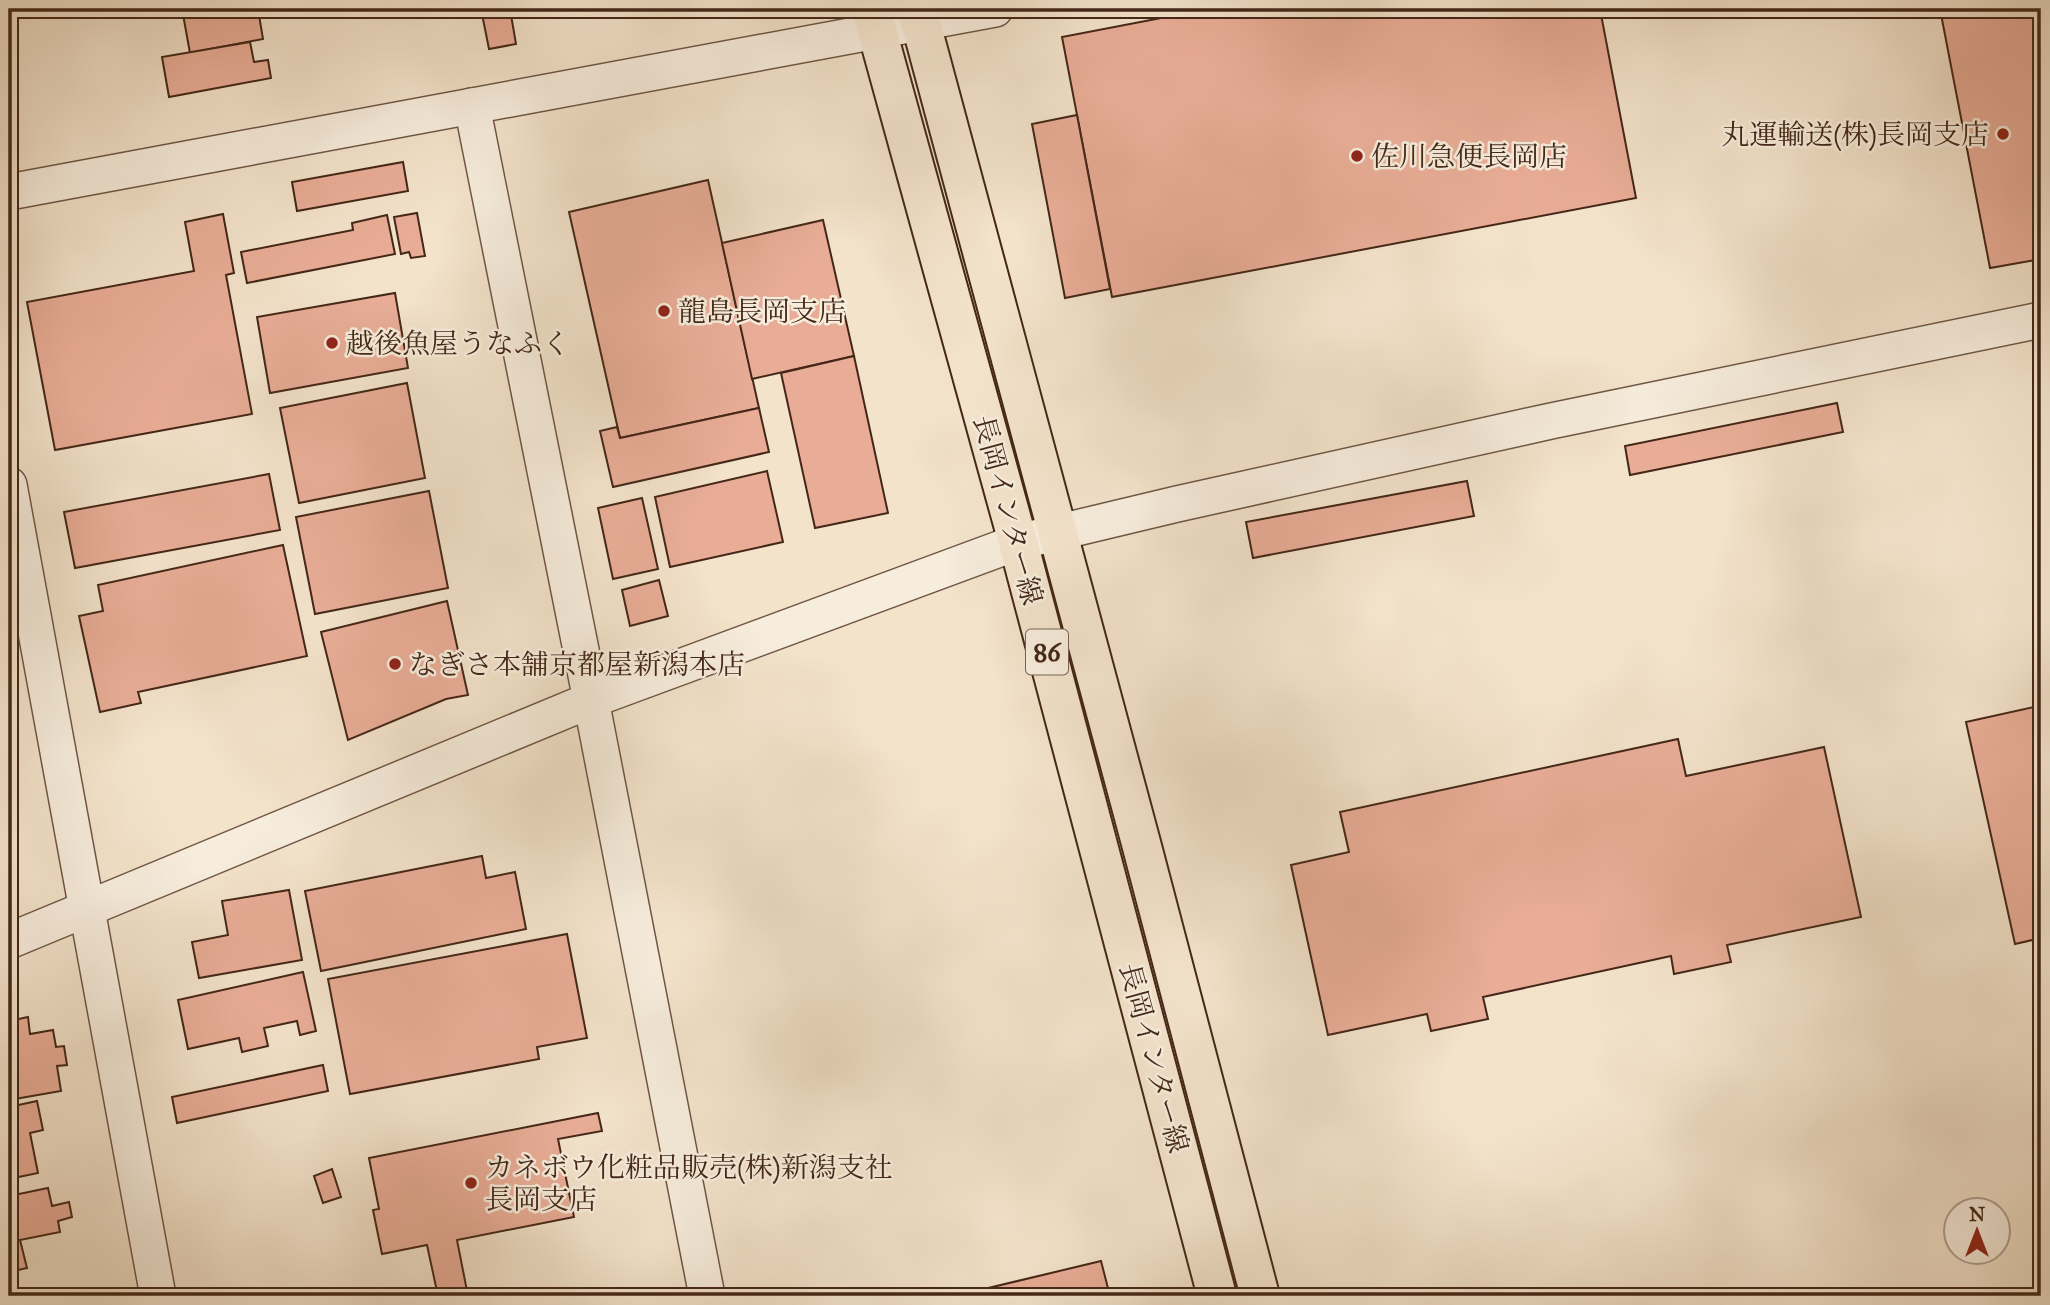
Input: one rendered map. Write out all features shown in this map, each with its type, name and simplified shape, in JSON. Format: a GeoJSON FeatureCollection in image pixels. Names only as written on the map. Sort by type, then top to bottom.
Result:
{"type":"FeatureCollection","features":[{"type":"Feature","properties":{"kind":"main road","name":"長岡インター線"},"geometry":{"type":"LineString","coordinates":[[918,16],[1261,1296]]}},
{"type":"Feature","properties":{"kind":"main road","name":"長岡インター線"},"geometry":{"type":"LineString","coordinates":[[873,20],[1018,542],[1217,1296]]}},
{"type":"Feature","properties":{"kind":"street"},"geometry":{"type":"LineString","coordinates":[[9,192],[472,106],[873,20],[995,9]]}},
{"type":"Feature","properties":{"kind":"street"},"geometry":{"type":"LineString","coordinates":[[472,106],[707,1296]]}},
{"type":"Feature","properties":{"kind":"street"},"geometry":{"type":"LineString","coordinates":[[9,941],[591,700],[1018,542],[1551,421],[2041,320]]}},
{"type":"Feature","properties":{"kind":"street"},"geometry":{"type":"LineString","coordinates":[[9,485],[158,1296]]}},
{"type":"Feature","properties":{"kind":"building"},"geometry":{"type":"Polygon","coordinates":[[[182,9],[258,9],[263,39],[190,53],[182,9]]]}},
{"type":"Feature","properties":{"kind":"building"},"geometry":{"type":"Polygon","coordinates":[[[481,9],[510,9],[516,44],[489,49],[481,9]]]}},
{"type":"Feature","properties":{"kind":"building"},"geometry":{"type":"Polygon","coordinates":[[[650,9],[698,9],[652,17],[650,9]]]}},
{"type":"Feature","properties":{"kind":"building","name":"佐川急便長岡店"},"geometry":{"type":"Polygon","coordinates":[[[1208,9],[1600,9],[1636,198],[1112,297],[1062,37],[1208,9]]]}},
{"type":"Feature","properties":{"kind":"building","name":"丸運輸送(株)長岡支店"},"geometry":{"type":"Polygon","coordinates":[[[1940,9],[2041,9],[2041,259],[1990,268],[1940,9]]]}},
{"type":"Feature","properties":{"kind":"building"},"geometry":{"type":"Polygon","coordinates":[[[250,42],[254,62],[268,60],[271,78],[169,97],[162,57],[250,42]]]}},
{"type":"Feature","properties":{"kind":"building"},"geometry":{"type":"Polygon","coordinates":[[[1077,115],[1110,289],[1065,298],[1032,124],[1077,115]]]}},
{"type":"Feature","properties":{"kind":"building"},"geometry":{"type":"Polygon","coordinates":[[[403,162],[408,191],[297,211],[292,182],[403,162]]]}},
{"type":"Feature","properties":{"kind":"building","name":"龍島長岡支店"},"geometry":{"type":"Polygon","coordinates":[[[708,180],[759,408],[620,438],[569,212],[708,180]]]}},
{"type":"Feature","properties":{"kind":"building"},"geometry":{"type":"Polygon","coordinates":[[[417,213],[425,256],[411,258],[409,252],[401,254],[394,217],[417,213]]]}},
{"type":"Feature","properties":{"kind":"building"},"geometry":{"type":"Polygon","coordinates":[[[223,214],[234,273],[226,275],[252,414],[55,450],[27,302],[194,271],[185,222],[223,214]]]}},
{"type":"Feature","properties":{"kind":"building"},"geometry":{"type":"Polygon","coordinates":[[[387,215],[395,254],[247,283],[241,252],[353,230],[352,223],[387,215]]]}},
{"type":"Feature","properties":{"kind":"building"},"geometry":{"type":"Polygon","coordinates":[[[823,220],[854,356],[752,379],[722,243],[823,220]]]}},
{"type":"Feature","properties":{"kind":"building","name":"越後魚屋うなふく"},"geometry":{"type":"Polygon","coordinates":[[[395,293],[408,368],[270,393],[257,317],[395,293]]]}},
{"type":"Feature","properties":{"kind":"building"},"geometry":{"type":"Polygon","coordinates":[[[854,356],[888,513],[815,528],[781,373],[854,356]]]}},
{"type":"Feature","properties":{"kind":"building"},"geometry":{"type":"Polygon","coordinates":[[[407,383],[425,478],[299,503],[280,408],[407,383]]]}},
{"type":"Feature","properties":{"kind":"building"},"geometry":{"type":"Polygon","coordinates":[[[1837,403],[1843,432],[1630,475],[1625,446],[1837,403]]]}},
{"type":"Feature","properties":{"kind":"building"},"geometry":{"type":"Polygon","coordinates":[[[759,408],[769,452],[613,487],[600,431],[617,427],[620,438],[759,408]]]}},
{"type":"Feature","properties":{"kind":"building"},"geometry":{"type":"Polygon","coordinates":[[[767,471],[783,542],[670,567],[655,497],[767,471]]]}},
{"type":"Feature","properties":{"kind":"building"},"geometry":{"type":"Polygon","coordinates":[[[269,474],[280,530],[75,568],[64,512],[269,474]]]}},
{"type":"Feature","properties":{"kind":"building"},"geometry":{"type":"Polygon","coordinates":[[[1467,481],[1474,516],[1253,558],[1246,522],[1467,481]]]}},
{"type":"Feature","properties":{"kind":"building"},"geometry":{"type":"Polygon","coordinates":[[[429,491],[448,588],[315,614],[296,517],[429,491]]]}},
{"type":"Feature","properties":{"kind":"building"},"geometry":{"type":"Polygon","coordinates":[[[642,498],[658,569],[613,579],[598,508],[642,498]]]}},
{"type":"Feature","properties":{"kind":"building"},"geometry":{"type":"Polygon","coordinates":[[[283,545],[307,656],[138,692],[141,703],[100,712],[79,616],[103,611],[98,585],[283,545]]]}},
{"type":"Feature","properties":{"kind":"building"},"geometry":{"type":"Polygon","coordinates":[[[659,580],[668,616],[630,626],[622,590],[659,580]]]}},
{"type":"Feature","properties":{"kind":"building","name":"なぎさ本舗京都屋新潟本店"},"geometry":{"type":"Polygon","coordinates":[[[447,601],[468,695],[446,699],[348,740],[321,632],[447,601]]]}},
{"type":"Feature","properties":{"kind":"building"},"geometry":{"type":"Polygon","coordinates":[[[2039,706],[2041,938],[2015,944],[1966,722],[2039,706]]]}},
{"type":"Feature","properties":{"kind":"building"},"geometry":{"type":"Polygon","coordinates":[[[1678,739],[1686,776],[1824,747],[1861,917],[1727,945],[1731,962],[1674,974],[1671,956],[1483,997],[1488,1019],[1431,1031],[1427,1014],[1328,1035],[1291,865],[1349,852],[1340,812],[1678,739]]]}},
{"type":"Feature","properties":{"kind":"building"},"geometry":{"type":"Polygon","coordinates":[[[482,856],[486,878],[515,872],[526,929],[321,971],[305,891],[482,856]]]}},
{"type":"Feature","properties":{"kind":"building"},"geometry":{"type":"Polygon","coordinates":[[[289,890],[302,960],[199,978],[192,942],[228,935],[222,901],[289,890]]]}},
{"type":"Feature","properties":{"kind":"building"},"geometry":{"type":"Polygon","coordinates":[[[567,934],[587,1038],[537,1047],[539,1059],[350,1094],[328,979],[567,934]]]}},
{"type":"Feature","properties":{"kind":"building"},"geometry":{"type":"Polygon","coordinates":[[[303,972],[316,1031],[300,1035],[297,1021],[264,1028],[268,1046],[242,1052],[239,1038],[188,1049],[178,1000],[303,972]]]}},
{"type":"Feature","properties":{"kind":"building"},"geometry":{"type":"Polygon","coordinates":[[[28,1017],[30,1034],[53,1030],[56,1047],[64,1046],[67,1065],[57,1066],[61,1091],[9,1100],[9,1021],[28,1017]]]}},
{"type":"Feature","properties":{"kind":"building"},"geometry":{"type":"Polygon","coordinates":[[[323,1065],[328,1091],[177,1123],[172,1097],[323,1065]]]}},
{"type":"Feature","properties":{"kind":"building"},"geometry":{"type":"Polygon","coordinates":[[[37,1101],[43,1130],[30,1133],[38,1173],[9,1179],[9,1107],[37,1101]]]}},
{"type":"Feature","properties":{"kind":"building","name":"カネボウ化粧品販売(株)新潟支社 長岡支店"},"geometry":{"type":"Polygon","coordinates":[[[598,1113],[602,1131],[558,1139],[574,1217],[457,1240],[468,1296],[438,1296],[427,1245],[382,1254],[373,1210],[379,1209],[369,1158],[598,1113]]]}},
{"type":"Feature","properties":{"kind":"building"},"geometry":{"type":"Polygon","coordinates":[[[332,1169],[341,1197],[323,1203],[314,1176],[332,1169]]]}},
{"type":"Feature","properties":{"kind":"building"},"geometry":{"type":"Polygon","coordinates":[[[48,1188],[52,1206],[69,1202],[72,1217],[58,1221],[60,1232],[20,1240],[27,1268],[9,1272],[9,1196],[48,1188]]]}},
{"type":"Feature","properties":{"kind":"building"},"geometry":{"type":"Polygon","coordinates":[[[1101,1261],[1110,1296],[955,1296],[1101,1261]]]}},
{"type":"Feature","properties":{"kind":"place","name":"丸運輸送(株)長岡支店"},"geometry":{"type":"Point","coordinates":[2003,134]}},
{"type":"Feature","properties":{"kind":"place","name":"佐川急便長岡店"},"geometry":{"type":"Point","coordinates":[1357,156]}},
{"type":"Feature","properties":{"kind":"place","name":"龍島長岡支店"},"geometry":{"type":"Point","coordinates":[664,311]}},
{"type":"Feature","properties":{"kind":"place","name":"越後魚屋うなふく"},"geometry":{"type":"Point","coordinates":[332,343]}},
{"type":"Feature","properties":{"kind":"place","name":"なぎさ本舗京都屋新潟本店"},"geometry":{"type":"Point","coordinates":[395,664]}},
{"type":"Feature","properties":{"kind":"place","name":"カネボウ化粧品販売(株)新潟支社 長岡支店"},"geometry":{"type":"Point","coordinates":[471,1183]}}]}
